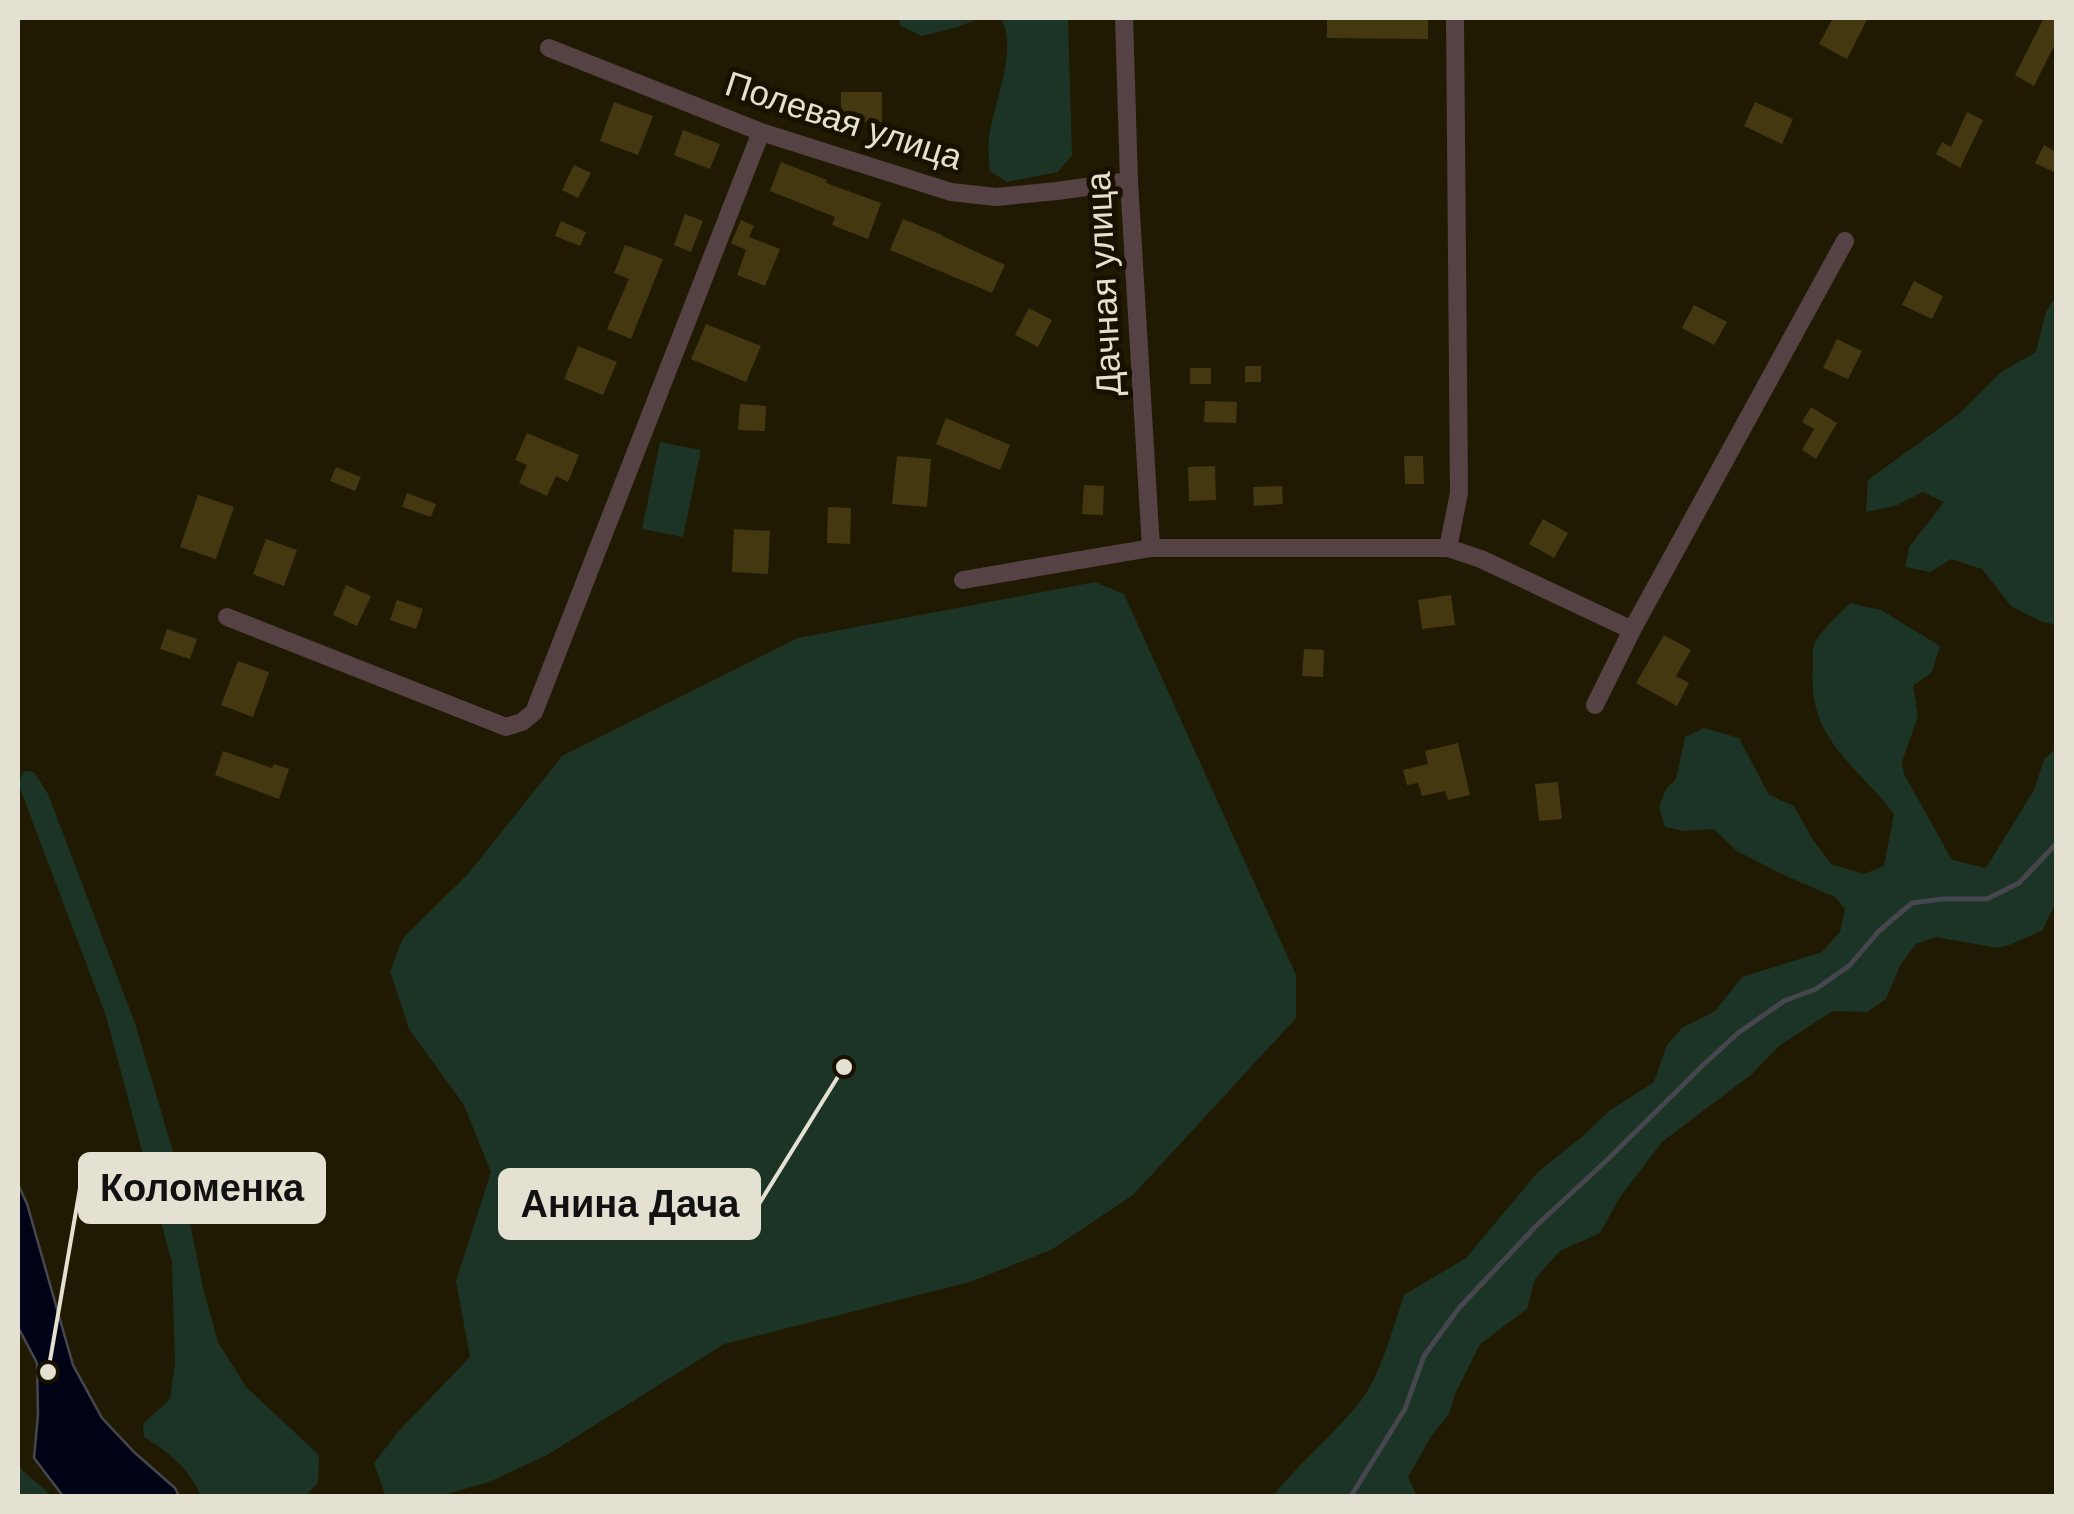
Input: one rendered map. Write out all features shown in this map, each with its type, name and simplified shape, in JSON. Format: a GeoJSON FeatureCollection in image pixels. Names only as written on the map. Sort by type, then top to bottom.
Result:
{"type":"FeatureCollection","features":[{"type":"Feature","properties":{"kind":"street","name":"Дачная улица"},"geometry":{"type":"LineString","coordinates":[[1124,18],[1129,181],[1151,548]]}},
{"type":"Feature","properties":{"kind":"street"},"geometry":{"type":"LineString","coordinates":[[1448,548],[1459,493],[1456,18]]}},
{"type":"Feature","properties":{"kind":"street","name":"Полевая улица"},"geometry":{"type":"LineString","coordinates":[[549,48],[761,132],[950,192],[996,197],[1129,181]]}},
{"type":"Feature","properties":{"kind":"street"},"geometry":{"type":"LineString","coordinates":[[227,617],[506,727],[522,722],[534,712],[761,132]]}},
{"type":"Feature","properties":{"kind":"street"},"geometry":{"type":"LineString","coordinates":[[1595,706],[1632,630],[1845,241]]}},
{"type":"Feature","properties":{"kind":"street"},"geometry":{"type":"LineString","coordinates":[[963,580],[1151,548],[1448,548],[1632,630]]}},
{"type":"Feature","properties":{"kind":"green space"},"geometry":{"type":"Polygon","coordinates":[[[899,18],[980,18],[921,36],[900,25],[899,18]]]}},
{"type":"Feature","properties":{"kind":"green space"},"geometry":{"type":"Polygon","coordinates":[[[989,18],[1068,18],[1072,155],[1058,172],[1007,182],[990,171],[989,138],[1007,45],[1001,19],[989,18]]]}},
{"type":"Feature","properties":{"kind":"green space"},"geometry":{"type":"Polygon","coordinates":[[[2056,296],[2056,625],[2011,606],[1982,569],[1951,559],[1930,572],[1905,567],[1909,547],[1944,502],[1923,492],[1895,506],[1866,512],[1868,480],[1959,414],[2001,372],[2036,352],[2046,312],[2056,296]]]}},
{"type":"Feature","properties":{"kind":"green space"},"geometry":{"type":"Polygon","coordinates":[[[660,442],[701,450],[683,537],[642,529],[660,442]]]}},
{"type":"Feature","properties":{"kind":"green space"},"geometry":{"type":"Polygon","coordinates":[[[1095,582],[1124,594],[1296,975],[1296,1018],[1133,1195],[1051,1250],[970,1282],[724,1344],[549,1454],[489,1482],[440,1496],[385,1495],[374,1463],[397,1433],[470,1357],[456,1281],[491,1172],[464,1105],[409,1029],[390,971],[403,938],[469,873],[562,756],[798,638],[1095,582]]]}},
{"type":"Feature","properties":{"kind":"green space"},"geometry":{"type":"Polygon","coordinates":[[[1850,603],[1881,610],[1940,646],[1932,672],[1913,686],[1918,716],[1902,762],[1904,774],[1952,860],[1986,868],[2034,790],[2044,760],[2056,748],[2056,901],[2043,930],[1998,948],[1936,937],[1916,944],[1901,964],[1886,999],[1867,1012],[1833,1011],[1779,1046],[1752,1074],[1662,1142],[1620,1197],[1600,1233],[1560,1251],[1535,1279],[1527,1309],[1480,1344],[1449,1414],[1408,1477],[1417,1496],[1275,1496],[1367,1391],[1404,1295],[1466,1258],[1537,1173],[1609,1111],[1654,1082],[1667,1045],[1682,1028],[1715,1011],[1742,977],[1822,952],[1840,932],[1845,909],[1835,897],[1737,851],[1714,829],[1684,831],[1665,827],[1659,807],[1666,789],[1676,779],[1685,737],[1704,728],[1739,738],[1769,795],[1794,806],[1831,864],[1864,874],[1884,866],[1894,814],[1837,749],[1818,714],[1813,693],[1816,640],[1850,603]]]}},
{"type":"Feature","properties":{"kind":"green space"},"geometry":{"type":"Polygon","coordinates":[[[24,771],[34,772],[48,794],[135,1023],[182,1182],[218,1342],[246,1387],[319,1455],[318,1483],[305,1496],[201,1496],[178,1462],[144,1437],[143,1424],[170,1399],[175,1363],[172,1263],[106,1016],[18,783],[24,771]]]}},
{"type":"Feature","properties":{"kind":"green space"},"geometry":{"type":"Polygon","coordinates":[[[18,1460],[22,1470],[52,1496],[18,1496],[18,1460]]]}},
{"type":"Feature","properties":{"kind":"water"},"geometry":{"type":"Polygon","coordinates":[[[18,1184],[73,1365],[102,1418],[179,1496],[63,1496],[34,1458],[37,1363],[18,1327],[18,1184]]]}},
{"type":"Feature","properties":{"kind":"building"},"geometry":{"type":"Polygon","coordinates":[[[1327,18],[1428,19],[1428,39],[1327,38],[1327,18]]]}},
{"type":"Feature","properties":{"kind":"building"},"geometry":{"type":"Polygon","coordinates":[[[1833,18],[1868,18],[1847,59],[1819,44],[1833,18]]]}},
{"type":"Feature","properties":{"kind":"building"},"geometry":{"type":"Polygon","coordinates":[[[2044,18],[2056,18],[2056,42],[2034,86],[2015,75],[2044,18]]]}},
{"type":"Feature","properties":{"kind":"building"},"geometry":{"type":"Polygon","coordinates":[[[841,92],[882,92],[882,122],[841,122],[841,92]]]}},
{"type":"Feature","properties":{"kind":"building"},"geometry":{"type":"Polygon","coordinates":[[[614,102],[653,116],[638,155],[600,141],[614,102]]]}},
{"type":"Feature","properties":{"kind":"building"},"geometry":{"type":"Polygon","coordinates":[[[1755,102],[1793,119],[1782,144],[1744,126],[1755,102]]]}},
{"type":"Feature","properties":{"kind":"building"},"geometry":{"type":"Polygon","coordinates":[[[1967,112],[1983,120],[1960,168],[1936,154],[1942,142],[1951,147],[1967,112]]]}},
{"type":"Feature","properties":{"kind":"building"},"geometry":{"type":"Polygon","coordinates":[[[683,130],[720,144],[710,169],[674,155],[683,130]]]}},
{"type":"Feature","properties":{"kind":"building"},"geometry":{"type":"Polygon","coordinates":[[[2044,145],[2056,152],[2056,173],[2035,163],[2044,145]]]}},
{"type":"Feature","properties":{"kind":"building"},"geometry":{"type":"Polygon","coordinates":[[[781,162],[881,203],[868,239],[832,225],[835,217],[770,191],[781,162]]]}},
{"type":"Feature","properties":{"kind":"building"},"geometry":{"type":"Polygon","coordinates":[[[574,165],[591,173],[578,198],[562,190],[574,165]]]}},
{"type":"Feature","properties":{"kind":"building"},"geometry":{"type":"Polygon","coordinates":[[[685,214],[703,221],[691,252],[674,245],[685,214]]]}},
{"type":"Feature","properties":{"kind":"building"},"geometry":{"type":"Polygon","coordinates":[[[903,219],[1005,265],[992,293],[890,250],[903,219]]]}},
{"type":"Feature","properties":{"kind":"building"},"geometry":{"type":"Polygon","coordinates":[[[741,220],[754,226],[749,237],[780,249],[765,286],[737,275],[746,250],[731,243],[741,220]]]}},
{"type":"Feature","properties":{"kind":"building"},"geometry":{"type":"Polygon","coordinates":[[[561,221],[586,232],[580,246],[555,236],[561,221]]]}},
{"type":"Feature","properties":{"kind":"building"},"geometry":{"type":"Polygon","coordinates":[[[625,245],[663,259],[631,339],[607,329],[629,279],[614,273],[625,245]]]}},
{"type":"Feature","properties":{"kind":"building"},"geometry":{"type":"Polygon","coordinates":[[[1914,281],[1943,296],[1932,319],[1902,305],[1914,281]]]}},
{"type":"Feature","properties":{"kind":"building"},"geometry":{"type":"Polygon","coordinates":[[[1694,305],[1727,322],[1714,345],[1682,328],[1694,305]]]}},
{"type":"Feature","properties":{"kind":"building"},"geometry":{"type":"Polygon","coordinates":[[[1029,308],[1052,320],[1038,347],[1015,335],[1029,308]]]}},
{"type":"Feature","properties":{"kind":"building"},"geometry":{"type":"Polygon","coordinates":[[[706,324],[761,346],[746,382],[691,359],[706,324]]]}},
{"type":"Feature","properties":{"kind":"building"},"geometry":{"type":"Polygon","coordinates":[[[1837,339],[1862,351],[1848,379],[1823,368],[1837,339]]]}},
{"type":"Feature","properties":{"kind":"building"},"geometry":{"type":"Polygon","coordinates":[[[578,346],[617,362],[603,395],[564,379],[578,346]]]}},
{"type":"Feature","properties":{"kind":"building"},"geometry":{"type":"Polygon","coordinates":[[[1245,366],[1261,366],[1261,382],[1245,382],[1245,366]]]}},
{"type":"Feature","properties":{"kind":"building"},"geometry":{"type":"Polygon","coordinates":[[[1190,368],[1211,368],[1211,384],[1190,384],[1190,368]]]}},
{"type":"Feature","properties":{"kind":"building"},"geometry":{"type":"Polygon","coordinates":[[[1205,401],[1237,402],[1236,423],[1204,422],[1205,401]]]}},
{"type":"Feature","properties":{"kind":"building"},"geometry":{"type":"Polygon","coordinates":[[[740,404],[766,406],[765,431],[738,430],[740,404]]]}},
{"type":"Feature","properties":{"kind":"building"},"geometry":{"type":"Polygon","coordinates":[[[1811,407],[1837,423],[1816,459],[1802,450],[1814,429],[1802,422],[1811,407]]]}},
{"type":"Feature","properties":{"kind":"building"},"geometry":{"type":"Polygon","coordinates":[[[946,418],[1010,445],[1000,470],[936,444],[946,418]]]}},
{"type":"Feature","properties":{"kind":"building"},"geometry":{"type":"Polygon","coordinates":[[[527,433],[579,455],[568,482],[556,476],[547,496],[519,483],[527,465],[515,460],[527,433]]]}},
{"type":"Feature","properties":{"kind":"building"},"geometry":{"type":"Polygon","coordinates":[[[897,456],[931,459],[927,507],[892,504],[897,456]]]}},
{"type":"Feature","properties":{"kind":"building"},"geometry":{"type":"Polygon","coordinates":[[[1404,456],[1423,456],[1424,484],[1405,484],[1404,456]]]}},
{"type":"Feature","properties":{"kind":"building"},"geometry":{"type":"Polygon","coordinates":[[[1215,466],[1216,500],[1189,501],[1188,467],[1215,466]]]}},
{"type":"Feature","properties":{"kind":"building"},"geometry":{"type":"Polygon","coordinates":[[[336,467],[361,477],[355,491],[330,481],[336,467]]]}},
{"type":"Feature","properties":{"kind":"building"},"geometry":{"type":"Polygon","coordinates":[[[1084,485],[1104,486],[1103,515],[1082,514],[1084,485]]]}},
{"type":"Feature","properties":{"kind":"building"},"geometry":{"type":"Polygon","coordinates":[[[1282,486],[1283,504],[1254,506],[1253,487],[1282,486]]]}},
{"type":"Feature","properties":{"kind":"building"},"geometry":{"type":"Polygon","coordinates":[[[407,493],[436,504],[431,517],[402,507],[407,493]]]}},
{"type":"Feature","properties":{"kind":"building"},"geometry":{"type":"Polygon","coordinates":[[[198,495],[234,507],[216,559],[180,547],[198,495]]]}},
{"type":"Feature","properties":{"kind":"building"},"geometry":{"type":"Polygon","coordinates":[[[828,507],[851,508],[850,544],[827,543],[828,507]]]}},
{"type":"Feature","properties":{"kind":"building"},"geometry":{"type":"Polygon","coordinates":[[[1543,519],[1568,533],[1554,558],[1529,544],[1543,519]]]}},
{"type":"Feature","properties":{"kind":"building"},"geometry":{"type":"Polygon","coordinates":[[[734,529],[770,531],[768,574],[732,572],[734,529]]]}},
{"type":"Feature","properties":{"kind":"building"},"geometry":{"type":"Polygon","coordinates":[[[266,539],[297,550],[284,586],[253,574],[266,539]]]}},
{"type":"Feature","properties":{"kind":"building"},"geometry":{"type":"Polygon","coordinates":[[[346,585],[371,596],[357,626],[333,615],[346,585]]]}},
{"type":"Feature","properties":{"kind":"building"},"geometry":{"type":"Polygon","coordinates":[[[1451,595],[1455,625],[1422,629],[1418,600],[1451,595]]]}},
{"type":"Feature","properties":{"kind":"building"},"geometry":{"type":"Polygon","coordinates":[[[397,600],[423,609],[416,629],[390,620],[397,600]]]}},
{"type":"Feature","properties":{"kind":"building"},"geometry":{"type":"Polygon","coordinates":[[[167,629],[197,639],[190,659],[160,649],[167,629]]]}},
{"type":"Feature","properties":{"kind":"building"},"geometry":{"type":"Polygon","coordinates":[[[1664,635],[1691,650],[1676,676],[1689,683],[1677,706],[1636,683],[1664,635]]]}},
{"type":"Feature","properties":{"kind":"building"},"geometry":{"type":"Polygon","coordinates":[[[1304,649],[1324,650],[1323,677],[1302,676],[1304,649]]]}},
{"type":"Feature","properties":{"kind":"building"},"geometry":{"type":"Polygon","coordinates":[[[238,661],[269,672],[253,717],[221,705],[238,661]]]}},
{"type":"Feature","properties":{"kind":"building"},"geometry":{"type":"Polygon","coordinates":[[[1458,743],[1470,795],[1448,800],[1445,791],[1422,796],[1418,783],[1407,785],[1403,770],[1428,764],[1425,751],[1458,743]]]}},
{"type":"Feature","properties":{"kind":"building"},"geometry":{"type":"Polygon","coordinates":[[[223,751],[272,768],[274,764],[289,769],[279,799],[215,775],[223,751]]]}},
{"type":"Feature","properties":{"kind":"building"},"geometry":{"type":"Polygon","coordinates":[[[1558,782],[1562,819],[1539,821],[1535,784],[1558,782]]]}},
{"type":"Feature","properties":{"kind":"waterway"},"geometry":{"type":"LineString","coordinates":[[1351,1496],[1405,1409],[1424,1356],[1459,1308],[1536,1226],[1700,1068],[1738,1033],[1784,1001],[1816,989],[1850,965],[1879,931],[1912,903],[1987,899],[2019,883],[2056,844]]}},
{"type":"Feature","properties":{"kind":"place","name":"Анина Дача"},"geometry":{"type":"Point","coordinates":[844,1067]}},
{"type":"Feature","properties":{"kind":"place","name":"Коломенка"},"geometry":{"type":"Point","coordinates":[48,1372]}}]}
